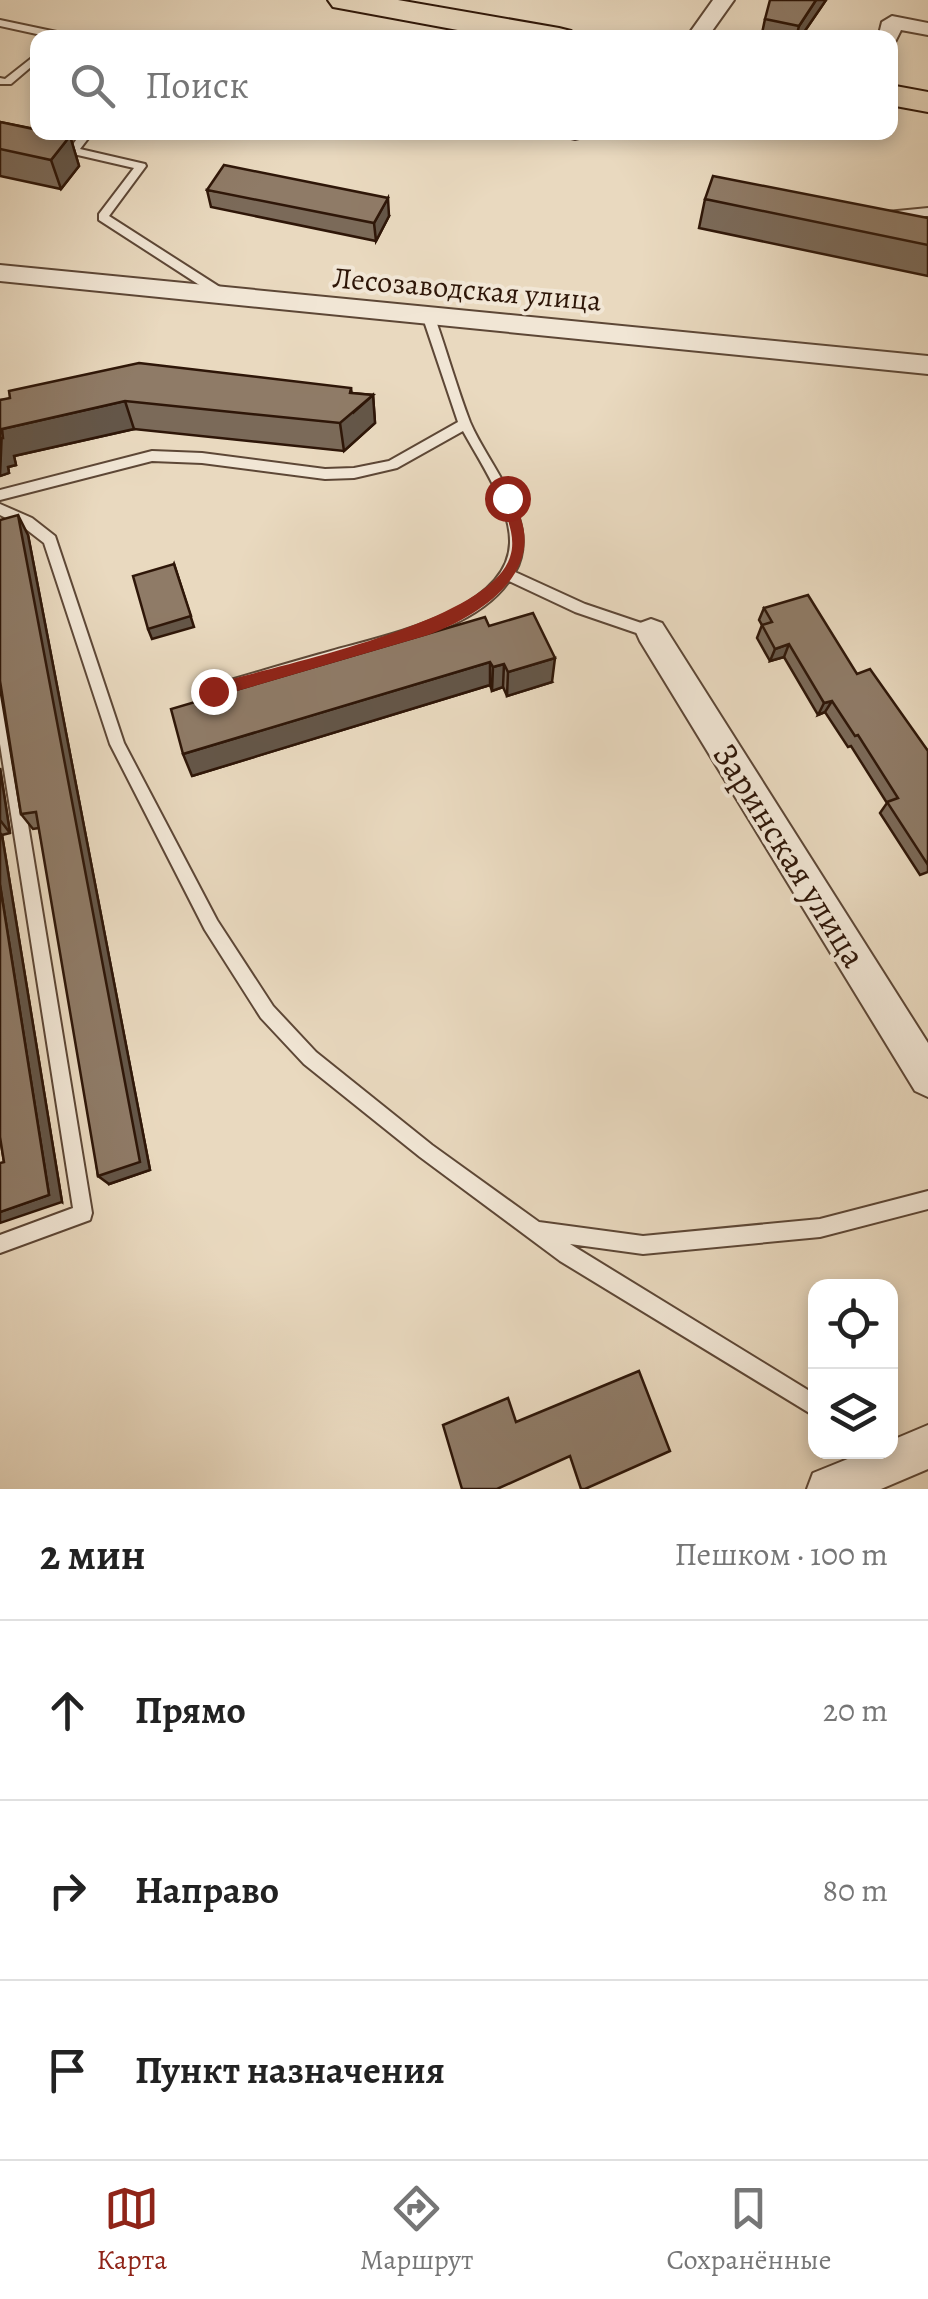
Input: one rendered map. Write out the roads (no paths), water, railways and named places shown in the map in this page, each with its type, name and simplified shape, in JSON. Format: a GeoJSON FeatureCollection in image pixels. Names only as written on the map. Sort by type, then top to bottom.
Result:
{"type":"FeatureCollection","features":[{"type":"Feature","properties":{"kind":"main road"},"geometry":{"type":"LineString","coordinates":[[344,0],[390,4],[519,30]]}},
{"type":"Feature","properties":{"kind":"main road"},"geometry":{"type":"LineString","coordinates":[[898,96],[928,102]]}},
{"type":"Feature","properties":{"kind":"street"},"geometry":{"type":"LineString","coordinates":[[702,30],[724,0]]}},
{"type":"Feature","properties":{"kind":"street"},"geometry":{"type":"LineString","coordinates":[[890,30],[892,22],[928,29]]}},
{"type":"Feature","properties":{"kind":"street","name":"Лесозаводская улица"},"geometry":{"type":"LineString","coordinates":[[0,274],[928,366]]}},
{"type":"Feature","properties":{"kind":"street","name":"Заринская улица"},"geometry":{"type":"LineString","coordinates":[[651,632],[928,1078]]}},
{"type":"Feature","properties":{"kind":"street"},"geometry":{"type":"LineString","coordinates":[[829,1489],[905,1452]]}},
{"type":"Feature","properties":{"kind":"lane"},"geometry":{"type":"LineString","coordinates":[[0,23],[32,30]]}},
{"type":"Feature","properties":{"kind":"lane"},"geometry":{"type":"LineString","coordinates":[[0,81],[7,82],[30,63]]}},
{"type":"Feature","properties":{"kind":"lane"},"geometry":{"type":"LineString","coordinates":[[73,151],[82,140]]}},
{"type":"Feature","properties":{"kind":"lane"},"geometry":{"type":"LineString","coordinates":[[36,143],[141,166],[102,217],[228,298]]}},
{"type":"Feature","properties":{"kind":"lane"},"geometry":{"type":"LineString","coordinates":[[875,219],[928,212]]}},
{"type":"Feature","properties":{"kind":"lane"},"geometry":{"type":"LineString","coordinates":[[213,691],[428,628],[456,617],[508,576],[518,556],[519,534],[507,498],[465,424],[428,318]]}},
{"type":"Feature","properties":{"kind":"lane"},"geometry":{"type":"LineString","coordinates":[[0,495],[152,456],[354,474],[392,465],[465,424]]}},
{"type":"Feature","properties":{"kind":"lane"},"geometry":{"type":"LineString","coordinates":[[0,509],[27,522],[50,540],[117,744],[211,925],[268,1012],[310,1058],[426,1151],[568,1254],[808,1402]]}},
{"type":"Feature","properties":{"kind":"lane"},"geometry":{"type":"LineString","coordinates":[[508,576],[580,608],[651,632]]}},
{"type":"Feature","properties":{"kind":"lane"},"geometry":{"type":"LineString","coordinates":[[0,698],[82,1213],[0,1244]]}},
{"type":"Feature","properties":{"kind":"lane"},"geometry":{"type":"LineString","coordinates":[[535,1230],[643,1245],[820,1228],[928,1200]]}}]}
